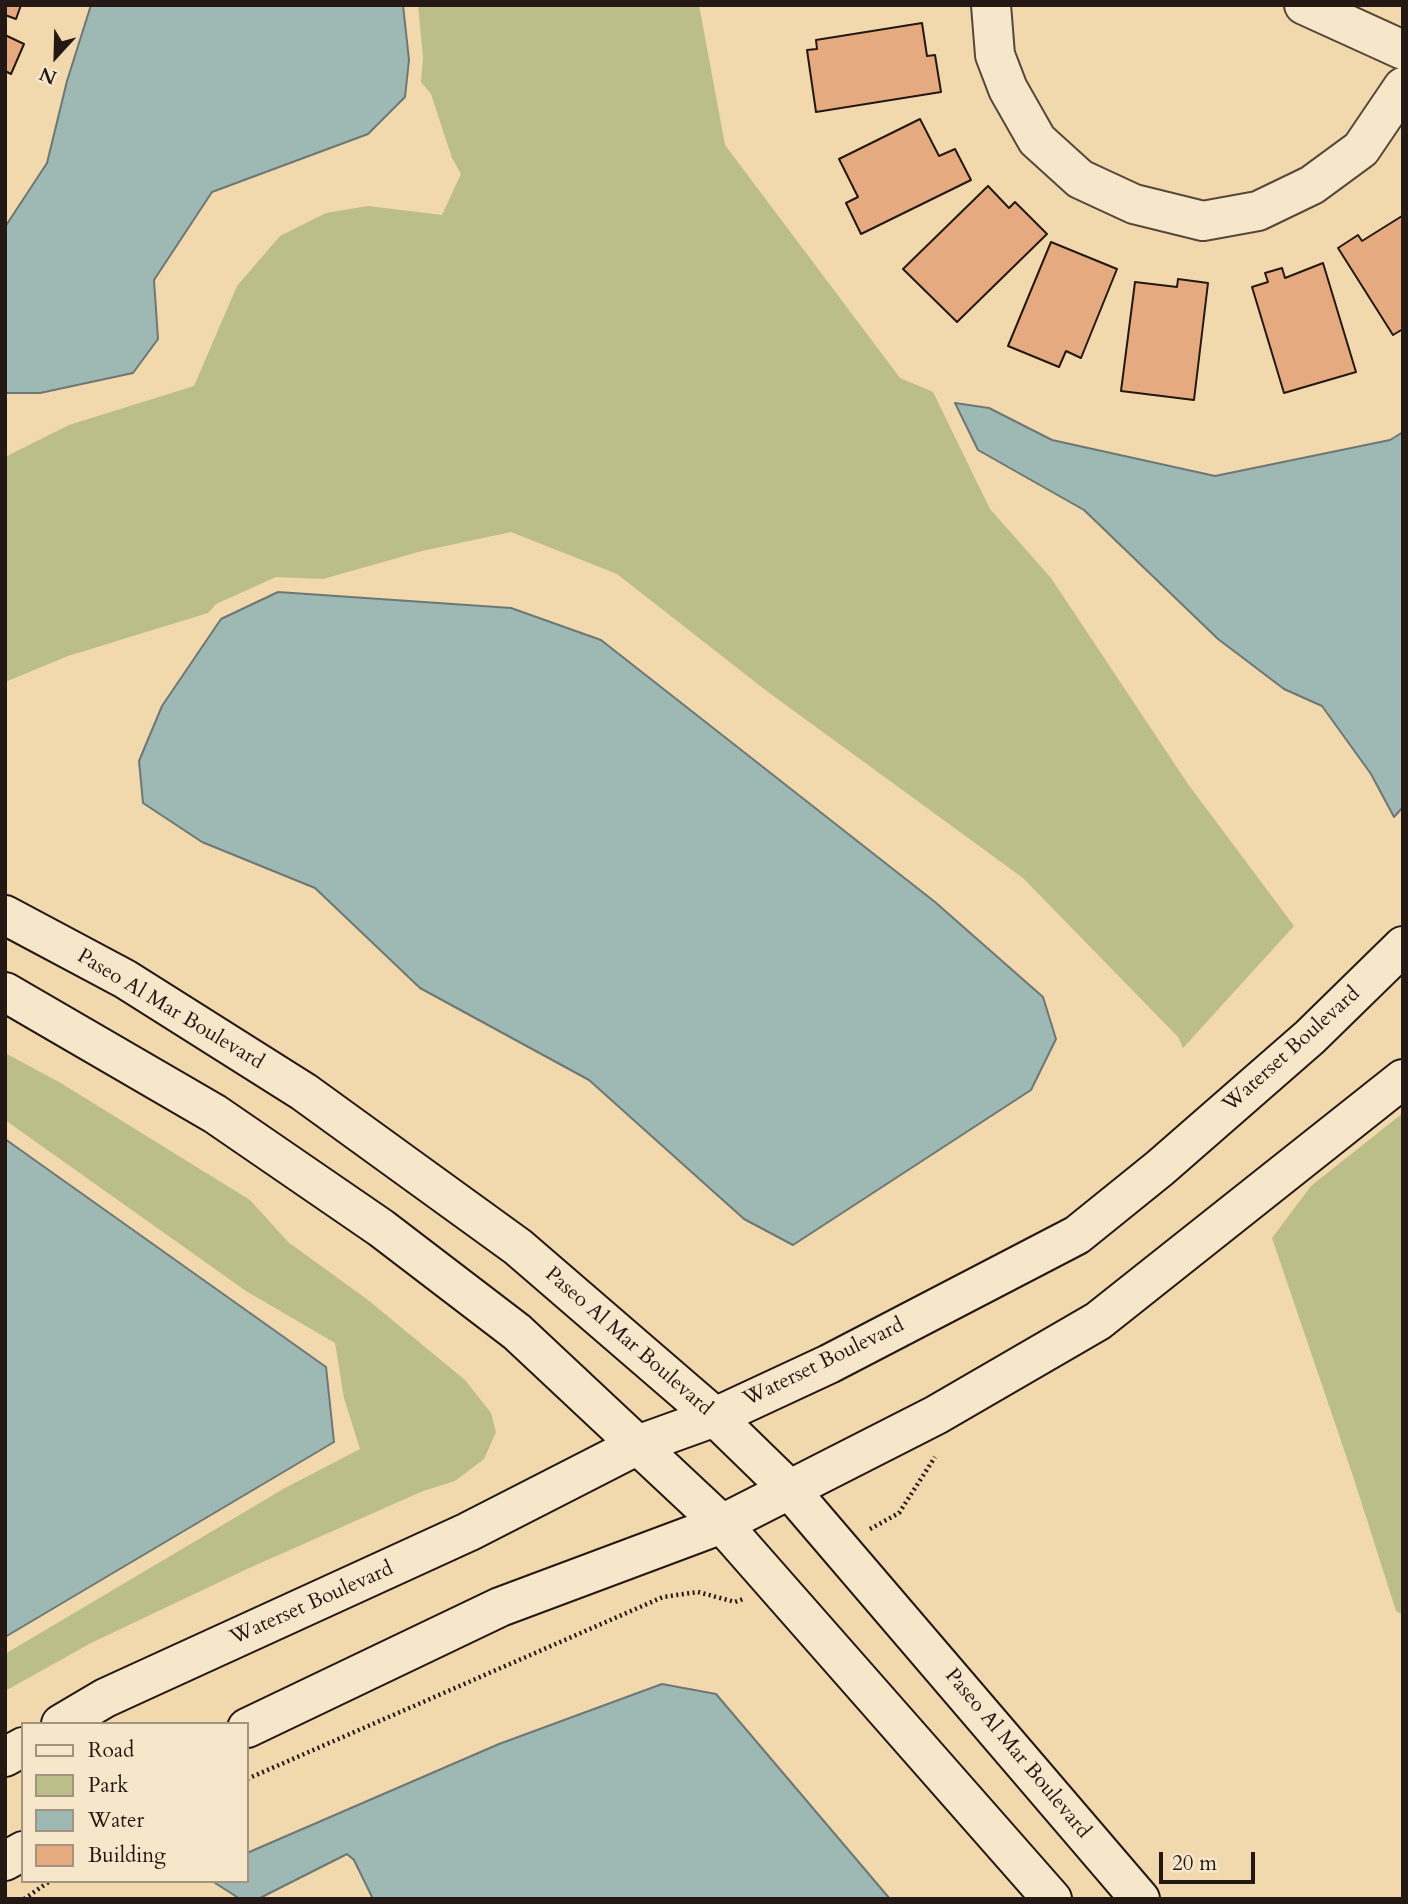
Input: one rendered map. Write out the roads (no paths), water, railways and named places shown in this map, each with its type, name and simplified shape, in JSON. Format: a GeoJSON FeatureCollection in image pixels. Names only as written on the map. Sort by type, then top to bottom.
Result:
{"type":"FeatureCollection","features":[{"type":"Feature","properties":{"kind":"street"},"geometry":{"type":"LineString","coordinates":[[991,5],[995,55],[1009,89],[1037,140],[1080,179],[1134,204],[1203,221],[1258,211],[1312,185],[1361,149],[1403,87]]}},
{"type":"Feature","properties":{"kind":"street"},"geometry":{"type":"LineString","coordinates":[[1304,5],[1403,50]]}},
{"type":"Feature","properties":{"kind":"street","name":"Paseo Al Mar Boulevard"},"geometry":{"type":"LineString","coordinates":[[5,915],[125,979],[304,1092],[517,1247],[715,1417],[789,1489],[1140,1899]]}},
{"type":"Feature","properties":{"kind":"street","name":"Waterset Boulevard"},"geometry":{"type":"LineString","coordinates":[[64,1722],[104,1698],[468,1532],[640,1444],[715,1417],[829,1364],[1077,1234],[1160,1168],[1310,1037],[1403,946]]}},
{"type":"Feature","properties":{"kind":"street"},"geometry":{"type":"LineString","coordinates":[[5,992],[215,1114],[381,1228],[517,1332],[640,1444],[722,1524],[1052,1899]]}},
{"type":"Feature","properties":{"kind":"street"},"geometry":{"type":"LineString","coordinates":[[248,1728],[500,1607],[722,1524],[936,1415],[1098,1321],[1403,1079]]}},
{"type":"Feature","properties":{"kind":"street"},"geometry":{"type":"LineString","coordinates":[[5,1757],[21,1748]]}},
{"type":"Feature","properties":{"kind":"street"},"geometry":{"type":"LineString","coordinates":[[5,1861],[21,1852]]}},
{"type":"Feature","properties":{"kind":"water"},"geometry":{"type":"Polygon","coordinates":[[[91,5],[403,5],[409,60],[405,97],[368,134],[212,192],[154,280],[158,339],[133,373],[40,393],[5,393],[5,227],[47,163],[67,81],[91,5]]]}},
{"type":"Feature","properties":{"kind":"water"},"geometry":{"type":"Polygon","coordinates":[[[955,403],[989,408],[1052,440],[1215,476],[1390,440],[1403,432],[1403,807],[1394,817],[1371,774],[1322,706],[1284,689],[1218,639],[1084,510],[978,450],[955,403]]]}},
{"type":"Feature","properties":{"kind":"water"},"geometry":{"type":"Polygon","coordinates":[[[278,592],[511,608],[601,640],[935,902],[1043,997],[1056,1039],[1031,1090],[793,1245],[744,1219],[589,1080],[420,988],[315,888],[202,842],[143,803],[139,761],[162,706],[221,619],[278,592]]]}},
{"type":"Feature","properties":{"kind":"water"},"geometry":{"type":"Polygon","coordinates":[[[5,1139],[326,1367],[334,1442],[5,1637],[5,1139]]]}},
{"type":"Feature","properties":{"kind":"water"},"geometry":{"type":"Polygon","coordinates":[[[662,1684],[716,1694],[890,1899],[373,1899],[354,1860],[347,1854],[258,1899],[240,1899],[215,1883],[248,1883],[248,1853],[499,1744],[662,1684]]]}}]}
